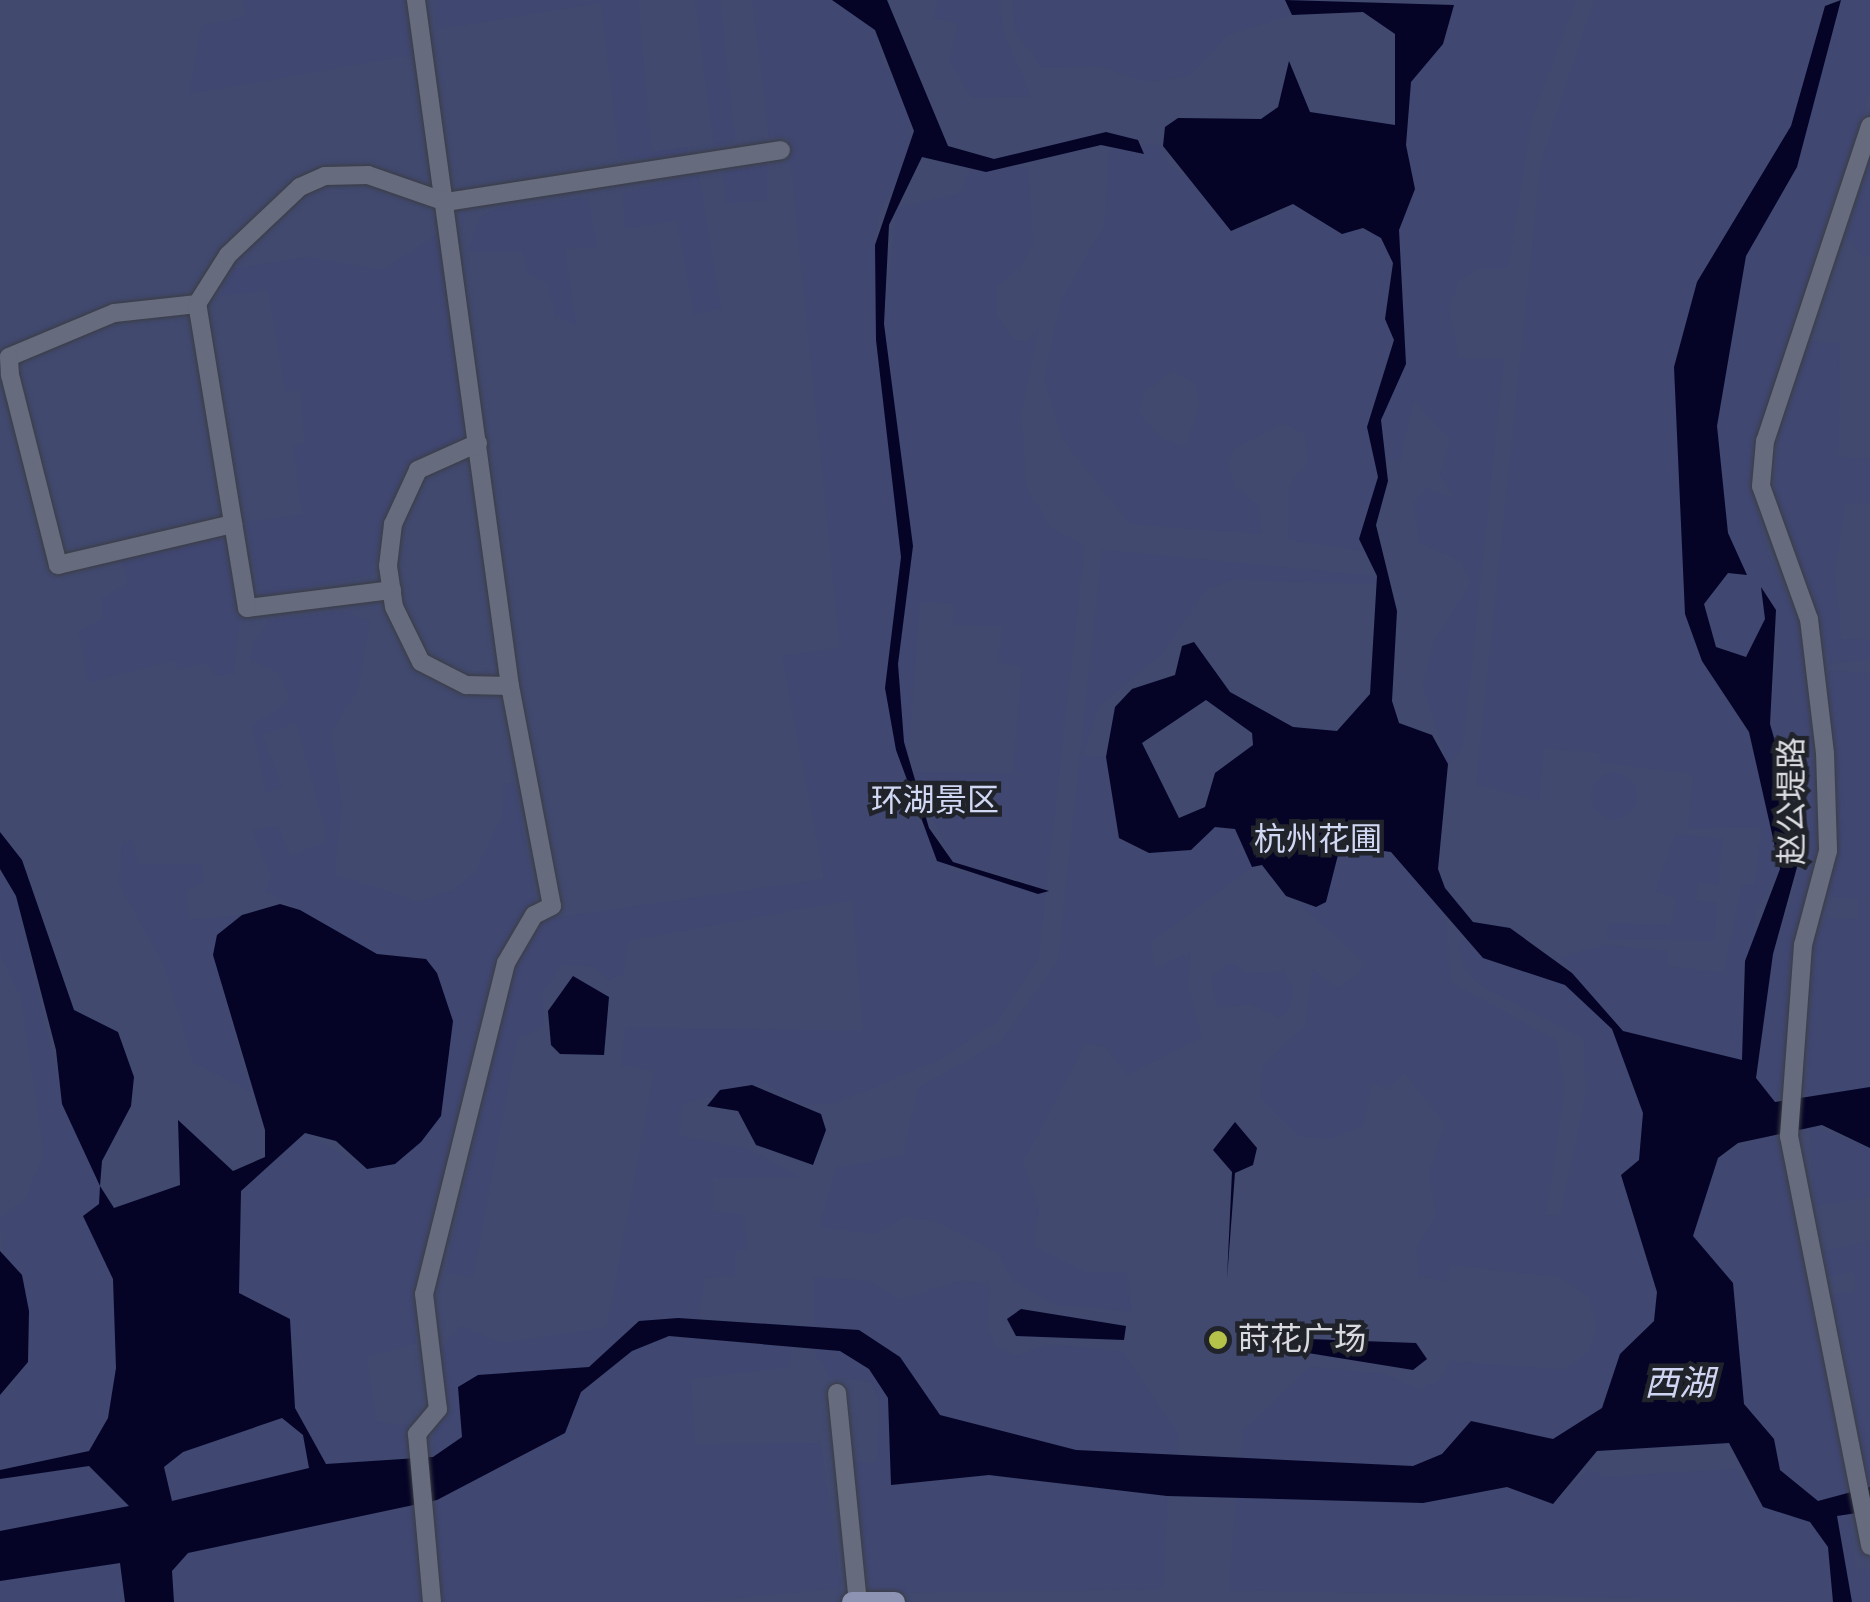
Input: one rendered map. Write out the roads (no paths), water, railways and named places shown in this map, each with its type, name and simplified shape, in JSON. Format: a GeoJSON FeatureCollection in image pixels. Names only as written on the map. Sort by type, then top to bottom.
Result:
{"type":"FeatureCollection","features":[{"type":"Feature","properties":{"kind":"main road"},"geometry":{"type":"LineString","coordinates":[[855,1602],[895,1602]]}},
{"type":"Feature","properties":{"kind":"street"},"geometry":{"type":"LineString","coordinates":[[416,0],[510,686],[552,906],[516,940],[500,981],[424,1294],[438,1410],[418,1434],[432,1602]]}},
{"type":"Feature","properties":{"kind":"street","name":"赵公堤路"},"geometry":{"type":"LineString","coordinates":[[1870,126],[1764,442],[1762,486],[1818,672],[1828,851],[1803,945],[1786,1098],[1788,1136],[1870,1546]]}},
{"type":"Feature","properties":{"kind":"street"},"geometry":{"type":"LineString","coordinates":[[392,590],[247,608],[197,304],[251,229],[325,176],[368,176],[446,202],[781,150]]}},
{"type":"Feature","properties":{"kind":"street"},"geometry":{"type":"LineString","coordinates":[[197,304],[114,314],[9,358],[10,376],[58,566],[233,524]]}},
{"type":"Feature","properties":{"kind":"street"},"geometry":{"type":"LineString","coordinates":[[478,444],[437,457],[405,489],[393,524],[392,590],[421,662],[466,685],[510,686]]}},
{"type":"Feature","properties":{"kind":"street"},"geometry":{"type":"LineString","coordinates":[[837,1393],[855,1602]]}},
{"type":"Feature","properties":{"kind":"water"},"geometry":{"type":"Polygon","coordinates":[[[832,0],[887,0],[948,146],[994,159],[1106,132],[1138,140],[1144,154],[1101,145],[986,172],[922,157],[889,225],[884,324],[913,546],[898,664],[904,742],[929,828],[953,862],[1049,891],[1038,894],[937,861],[896,750],[885,688],[901,557],[876,340],[875,245],[914,131],[875,30],[832,0]]]}},
{"type":"Feature","properties":{"kind":"water","name":"西湖"},"geometry":{"type":"Polygon","coordinates":[[[1285,0],[1454,5],[1443,44],[1411,82],[1406,145],[1415,189],[1399,230],[1406,364],[1381,420],[1388,481],[1376,525],[1397,611],[1392,701],[1399,723],[1432,735],[1448,764],[1438,869],[1445,888],[1473,922],[1510,928],[1572,973],[1623,1031],[1742,1060],[1745,961],[1780,869],[1749,732],[1702,661],[1685,614],[1674,367],[1697,282],[1791,126],[1825,6],[1841,0],[1797,167],[1746,256],[1717,426],[1728,533],[1747,575],[1728,573],[1704,604],[1716,647],[1746,657],[1765,619],[1761,587],[1776,610],[1770,724],[1804,842],[1773,954],[1756,1078],[1775,1102],[1870,1087],[1870,1148],[1822,1125],[1738,1143],[1718,1158],[1693,1236],[1733,1283],[1744,1404],[1774,1439],[1780,1470],[1818,1501],[1870,1487],[1870,1511],[1837,1516],[1852,1602],[1833,1602],[1828,1547],[1810,1522],[1763,1507],[1729,1443],[1597,1451],[1553,1504],[1507,1487],[1423,1503],[1167,1496],[989,1475],[891,1485],[888,1398],[869,1369],[840,1351],[669,1336],[632,1351],[581,1392],[565,1433],[437,1500],[188,1553],[172,1571],[174,1602],[125,1602],[120,1563],[0,1581],[0,1531],[129,1506],[89,1466],[0,1479],[0,1470],[89,1451],[108,1418],[116,1368],[113,1279],[83,1216],[99,1204],[100,1186],[114,1208],[180,1185],[178,1120],[233,1171],[265,1157],[265,1130],[213,955],[217,935],[242,915],[280,904],[300,910],[377,954],[426,959],[437,973],[453,1021],[441,1116],[421,1142],[395,1164],[367,1169],[336,1141],[305,1133],[241,1191],[239,1293],[290,1319],[295,1408],[326,1464],[433,1457],[462,1437],[458,1387],[478,1375],[589,1367],[639,1321],[678,1318],[859,1330],[900,1357],[940,1415],[1076,1450],[1413,1466],[1442,1454],[1471,1421],[1553,1439],[1602,1408],[1620,1354],[1654,1321],[1657,1292],[1621,1175],[1639,1160],[1643,1113],[1612,1029],[1565,985],[1483,958],[1391,852],[1355,847],[1338,855],[1326,902],[1316,907],[1286,896],[1262,865],[1252,867],[1235,829],[1215,827],[1191,850],[1149,853],[1119,838],[1106,757],[1115,707],[1132,689],[1175,675],[1182,646],[1194,642],[1230,692],[1293,727],[1337,731],[1370,694],[1377,576],[1359,539],[1378,477],[1367,427],[1394,340],[1385,319],[1393,263],[1381,238],[1363,228],[1342,234],[1293,204],[1231,231],[1163,146],[1165,127],[1178,118],[1261,119],[1278,107],[1289,61],[1310,112],[1395,125],[1395,34],[1363,12],[1292,15],[1285,0]],[[1206,700],[1142,743],[1179,818],[1205,807],[1215,773],[1253,745],[1252,733],[1206,700]],[[282,1418],[183,1452],[164,1467],[172,1501],[309,1468],[303,1435],[282,1418]]]}},
{"type":"Feature","properties":{"kind":"water"},"geometry":{"type":"Polygon","coordinates":[[[0,832],[22,860],[74,1010],[118,1032],[134,1077],[131,1106],[102,1161],[100,1186],[62,1104],[56,1050],[16,896],[0,869],[0,832]]]}},
{"type":"Feature","properties":{"kind":"water"},"geometry":{"type":"Polygon","coordinates":[[[573,976],[609,997],[604,1055],[560,1054],[551,1045],[548,1011],[573,976]]]}},
{"type":"Feature","properties":{"kind":"water"},"geometry":{"type":"Polygon","coordinates":[[[752,1085],[821,1114],[826,1130],[813,1165],[756,1145],[738,1111],[707,1106],[720,1090],[752,1085]]]}},
{"type":"Feature","properties":{"kind":"water"},"geometry":{"type":"Polygon","coordinates":[[[1235,1122],[1257,1148],[1253,1165],[1235,1173],[1227,1279],[1232,1172],[1213,1150],[1235,1122]]]}},
{"type":"Feature","properties":{"kind":"water"},"geometry":{"type":"Polygon","coordinates":[[[0,1251],[22,1275],[29,1311],[28,1362],[0,1395],[0,1251]]]}},
{"type":"Feature","properties":{"kind":"water"},"geometry":{"type":"Polygon","coordinates":[[[1021,1309],[1126,1326],[1124,1340],[1016,1336],[1007,1319],[1021,1309]]]}},
{"type":"Feature","properties":{"kind":"water"},"geometry":{"type":"Polygon","coordinates":[[[1309,1339],[1416,1343],[1427,1359],[1413,1370],[1308,1353],[1309,1339]]]}},
{"type":"Feature","properties":{"kind":"place","name":"莳花广场"},"geometry":{"type":"Point","coordinates":[1218,1340]}},
{"type":"Feature","properties":{"kind":"park label","name":"环湖景区"},"geometry":{"type":"Point","coordinates":[935,801]}},
{"type":"Feature","properties":{"kind":"park label","name":"杭州花圃"},"geometry":{"type":"Point","coordinates":[1318,840]}}]}
